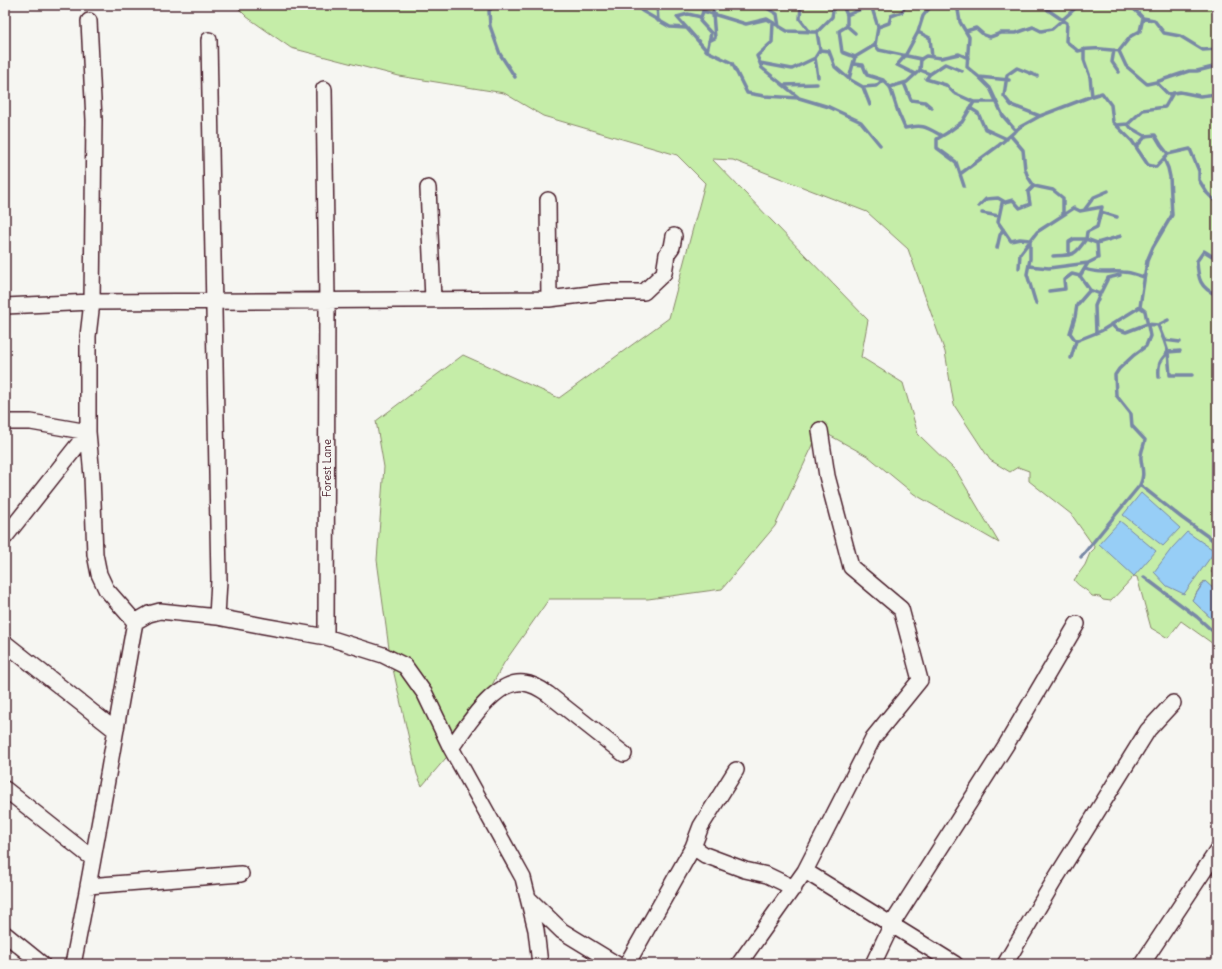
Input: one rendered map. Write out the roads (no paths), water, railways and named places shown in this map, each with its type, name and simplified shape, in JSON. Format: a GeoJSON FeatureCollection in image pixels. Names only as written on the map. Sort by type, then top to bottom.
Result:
{"type":"FeatureCollection","features":[{"type":"Feature","properties":{"kind":"street"},"geometry":{"type":"LineString","coordinates":[[89,21],[94,120],[92,302],[88,336],[88,432],[92,476],[95,554],[99,574],[106,589],[135,622]]}},
{"type":"Feature","properties":{"kind":"street"},"geometry":{"type":"LineString","coordinates":[[209,40],[218,572],[217,617]]}},
{"type":"Feature","properties":{"kind":"street","name":"Forest Lane"},"geometry":{"type":"LineString","coordinates":[[324,89],[327,300],[326,637]]}},
{"type":"Feature","properties":{"kind":"street"},"geometry":{"type":"LineString","coordinates":[[428,188],[434,299]]}},
{"type":"Feature","properties":{"kind":"street"},"geometry":{"type":"LineString","coordinates":[[548,200],[549,299]]}},
{"type":"Feature","properties":{"kind":"street"},"geometry":{"type":"LineString","coordinates":[[5,306],[92,302],[213,300],[549,299],[606,292],[644,292],[664,273],[667,254],[672,247],[674,236]]}},
{"type":"Feature","properties":{"kind":"street"},"geometry":{"type":"LineString","coordinates":[[5,422],[31,422],[88,432]]}},
{"type":"Feature","properties":{"kind":"street"},"geometry":{"type":"LineString","coordinates":[[739,964],[806,871],[872,738],[920,680],[901,609],[851,567],[827,476],[820,430]]}},
{"type":"Feature","properties":{"kind":"street"},"geometry":{"type":"LineString","coordinates":[[5,537],[88,432]]}},
{"type":"Feature","properties":{"kind":"street"},"geometry":{"type":"LineString","coordinates":[[72,964],[88,886],[135,622],[149,614],[160,611],[217,617],[326,637],[383,655],[405,666],[425,694],[451,748],[523,878],[536,930],[540,964]]}},
{"type":"Feature","properties":{"kind":"street"},"geometry":{"type":"LineString","coordinates":[[873,964],[892,924],[1006,745],[1077,624]]}},
{"type":"Feature","properties":{"kind":"street"},"geometry":{"type":"LineString","coordinates":[[5,643],[115,730]]}},
{"type":"Feature","properties":{"kind":"street"},"geometry":{"type":"LineString","coordinates":[[451,748],[488,699],[507,685],[523,682],[538,687],[548,694],[624,754]]}},
{"type":"Feature","properties":{"kind":"street"},"geometry":{"type":"LineString","coordinates":[[1005,964],[1054,881],[1148,730],[1173,703]]}},
{"type":"Feature","properties":{"kind":"street"},"geometry":{"type":"LineString","coordinates":[[627,964],[693,847],[701,826],[736,770]]}},
{"type":"Feature","properties":{"kind":"street"},"geometry":{"type":"LineString","coordinates":[[5,789],[92,858]]}},
{"type":"Feature","properties":{"kind":"street"},"geometry":{"type":"LineString","coordinates":[[693,847],[705,855],[745,870],[767,875],[794,888]]}},
{"type":"Feature","properties":{"kind":"street"},"geometry":{"type":"LineString","coordinates":[[1142,964],[1217,851]]}},
{"type":"Feature","properties":{"kind":"street"},"geometry":{"type":"LineString","coordinates":[[806,871],[955,964]]}},
{"type":"Feature","properties":{"kind":"street"},"geometry":{"type":"LineString","coordinates":[[88,886],[241,874]]}},
{"type":"Feature","properties":{"kind":"street"},"geometry":{"type":"LineString","coordinates":[[529,899],[562,931],[616,964]]}},
{"type":"Feature","properties":{"kind":"street"},"geometry":{"type":"LineString","coordinates":[[5,934],[42,964]]}},
{"type":"Feature","properties":{"kind":"water"},"geometry":{"type":"Polygon","coordinates":[[[1141,493],[1180,528],[1163,546],[1123,515],[1141,493]]]}},
{"type":"Feature","properties":{"kind":"water"},"geometry":{"type":"Polygon","coordinates":[[[1120,521],[1156,551],[1134,576],[1099,544],[1120,521]]]}},
{"type":"Feature","properties":{"kind":"water"},"geometry":{"type":"Polygon","coordinates":[[[1187,532],[1215,551],[1184,594],[1167,586],[1154,572],[1172,548],[1187,532]]]}},
{"type":"Feature","properties":{"kind":"water"},"geometry":{"type":"Polygon","coordinates":[[[1205,581],[1217,592],[1217,624],[1192,600],[1205,581]]]}},
{"type":"Feature","properties":{"kind":"waterway"},"geometry":{"type":"LineString","coordinates":[[494,5],[489,11],[490,26],[500,54],[515,77]]}},
{"type":"Feature","properties":{"kind":"waterway"},"geometry":{"type":"LineString","coordinates":[[635,5],[642,11],[670,27],[686,28]]}},
{"type":"Feature","properties":{"kind":"waterway"},"geometry":{"type":"LineString","coordinates":[[657,5],[658,21]]}},
{"type":"Feature","properties":{"kind":"waterway"},"geometry":{"type":"LineString","coordinates":[[705,5],[703,11],[746,24],[767,19],[787,31],[817,32],[820,50],[815,58],[818,77]]}},
{"type":"Feature","properties":{"kind":"waterway"},"geometry":{"type":"LineString","coordinates":[[709,41],[715,38],[713,14],[715,5]]}},
{"type":"Feature","properties":{"kind":"waterway"},"geometry":{"type":"LineString","coordinates":[[762,5],[777,14],[779,27]]}},
{"type":"Feature","properties":{"kind":"waterway"},"geometry":{"type":"LineString","coordinates":[[801,5],[800,19],[810,32]]}},
{"type":"Feature","properties":{"kind":"waterway"},"geometry":{"type":"LineString","coordinates":[[817,32],[832,17],[834,5]]}},
{"type":"Feature","properties":{"kind":"waterway"},"geometry":{"type":"LineString","coordinates":[[840,5],[843,6],[847,15],[871,5],[878,27],[875,45],[879,50],[921,59],[920,70],[930,74],[945,64],[962,71]]}},
{"type":"Feature","properties":{"kind":"waterway"},"geometry":{"type":"LineString","coordinates":[[878,27],[889,23],[891,16],[902,12],[906,5]]}},
{"type":"Feature","properties":{"kind":"waterway"},"geometry":{"type":"LineString","coordinates":[[932,5],[923,16],[918,32],[930,38],[932,57]]}},
{"type":"Feature","properties":{"kind":"waterway"},"geometry":{"type":"LineString","coordinates":[[954,5],[958,10],[960,22],[969,37],[967,67],[979,77],[1009,80]]}},
{"type":"Feature","properties":{"kind":"waterway"},"geometry":{"type":"LineString","coordinates":[[1044,5],[1048,10],[1067,23],[1066,41],[1078,51],[1093,49],[1119,51],[1126,66],[1147,84],[1156,82],[1168,94],[1180,92],[1200,96],[1217,94]]}},
{"type":"Feature","properties":{"kind":"waterway"},"geometry":{"type":"LineString","coordinates":[[966,31],[976,28],[984,35],[990,37],[1001,33],[1016,33],[1033,27],[1041,31],[1052,29],[1079,5]]}},
{"type":"Feature","properties":{"kind":"waterway"},"geometry":{"type":"LineString","coordinates":[[1130,5],[1143,18]]}},
{"type":"Feature","properties":{"kind":"waterway"},"geometry":{"type":"LineString","coordinates":[[703,11],[700,21],[711,33],[707,51]]}},
{"type":"Feature","properties":{"kind":"waterway"},"geometry":{"type":"LineString","coordinates":[[701,17],[688,14],[677,17],[707,51],[732,63],[747,93],[764,96],[799,98],[829,107],[861,122],[880,145]]}},
{"type":"Feature","properties":{"kind":"waterway"},"geometry":{"type":"LineString","coordinates":[[847,15],[847,26],[855,33]]}},
{"type":"Feature","properties":{"kind":"waterway"},"geometry":{"type":"LineString","coordinates":[[1119,51],[1131,36],[1140,31],[1143,18],[1154,20],[1164,33],[1180,36],[1203,50],[1217,49]]}},
{"type":"Feature","properties":{"kind":"waterway"},"geometry":{"type":"LineString","coordinates":[[773,23],[772,42],[757,56],[762,68],[798,97]]}},
{"type":"Feature","properties":{"kind":"waterway"},"geometry":{"type":"LineString","coordinates":[[847,26],[839,31],[842,52],[855,57],[875,45]]}},
{"type":"Feature","properties":{"kind":"waterway"},"geometry":{"type":"LineString","coordinates":[[915,74],[897,65],[905,56],[918,32]]}},
{"type":"Feature","properties":{"kind":"waterway"},"geometry":{"type":"LineString","coordinates":[[964,186],[960,174],[998,146],[1020,127],[1040,116],[1092,96],[1090,77],[1084,60],[1084,49]]}},
{"type":"Feature","properties":{"kind":"waterway"},"geometry":{"type":"LineString","coordinates":[[820,50],[829,51],[835,67],[849,79],[863,87],[870,105]]}},
{"type":"Feature","properties":{"kind":"waterway"},"geometry":{"type":"LineString","coordinates":[[1114,50],[1112,62],[1119,72]]}},
{"type":"Feature","properties":{"kind":"waterway"},"geometry":{"type":"LineString","coordinates":[[921,59],[926,56],[941,58],[959,54],[968,58]]}},
{"type":"Feature","properties":{"kind":"waterway"},"geometry":{"type":"LineString","coordinates":[[855,57],[853,64],[863,65],[867,75],[883,80]]}},
{"type":"Feature","properties":{"kind":"waterway"},"geometry":{"type":"LineString","coordinates":[[760,63],[792,69],[815,58]]}},
{"type":"Feature","properties":{"kind":"waterway"},"geometry":{"type":"LineString","coordinates":[[849,79],[853,64]]}},
{"type":"Feature","properties":{"kind":"waterway"},"geometry":{"type":"LineString","coordinates":[[1156,82],[1189,71],[1197,71],[1217,66]]}},
{"type":"Feature","properties":{"kind":"waterway"},"geometry":{"type":"LineString","coordinates":[[1037,76],[1017,68],[1007,75],[1004,96],[1011,105],[1040,116]]}},
{"type":"Feature","properties":{"kind":"waterway"},"geometry":{"type":"LineString","coordinates":[[920,70],[907,82],[890,87],[898,112],[905,128],[921,126],[942,136]]}},
{"type":"Feature","properties":{"kind":"waterway"},"geometry":{"type":"LineString","coordinates":[[930,74],[926,79],[946,85],[954,93],[974,102],[962,122],[937,139],[937,148],[956,162],[960,174]]}},
{"type":"Feature","properties":{"kind":"waterway"},"geometry":{"type":"LineString","coordinates":[[979,77],[990,88],[1003,116],[1016,131]]}},
{"type":"Feature","properties":{"kind":"waterway"},"geometry":{"type":"LineString","coordinates":[[863,87],[876,86],[883,80],[890,87]]}},
{"type":"Feature","properties":{"kind":"waterway"},"geometry":{"type":"LineString","coordinates":[[904,83],[911,100],[925,102],[932,108]]}},
{"type":"Feature","properties":{"kind":"waterway"},"geometry":{"type":"LineString","coordinates":[[783,85],[817,84]]}},
{"type":"Feature","properties":{"kind":"waterway"},"geometry":{"type":"LineString","coordinates":[[1092,96],[1102,93],[1111,105],[1113,122],[1132,141],[1148,165],[1156,167],[1168,154]]}},
{"type":"Feature","properties":{"kind":"waterway"},"geometry":{"type":"LineString","coordinates":[[1116,125],[1128,124],[1143,110],[1165,107],[1173,93]]}},
{"type":"Feature","properties":{"kind":"waterway"},"geometry":{"type":"LineString","coordinates":[[974,102],[995,102]]}},
{"type":"Feature","properties":{"kind":"waterway"},"geometry":{"type":"LineString","coordinates":[[970,108],[978,113],[985,129],[1007,139]]}},
{"type":"Feature","properties":{"kind":"waterway"},"geometry":{"type":"LineString","coordinates":[[1128,124],[1131,128],[1145,136],[1155,135],[1168,154],[1190,149],[1199,171],[1199,180],[1207,193],[1217,203]]}},
{"type":"Feature","properties":{"kind":"waterway"},"geometry":{"type":"LineString","coordinates":[[1011,136],[1023,150],[1025,169],[1034,186],[1053,190],[1063,198],[1063,214]]}},
{"type":"Feature","properties":{"kind":"waterway"},"geometry":{"type":"LineString","coordinates":[[1136,147],[1146,136]]}},
{"type":"Feature","properties":{"kind":"waterway"},"geometry":{"type":"LineString","coordinates":[[1076,341],[1101,331],[1140,307],[1147,261],[1153,247],[1172,215],[1170,177],[1164,159]]}},
{"type":"Feature","properties":{"kind":"waterway"},"geometry":{"type":"LineString","coordinates":[[1034,186],[1028,192],[1030,204],[1020,208],[1013,200],[1002,203],[998,222],[1011,241],[1020,239],[1030,240],[1030,259],[1027,274],[1036,304]]}},
{"type":"Feature","properties":{"kind":"waterway"},"geometry":{"type":"LineString","coordinates":[[1085,209],[1094,197],[1108,191]]}},
{"type":"Feature","properties":{"kind":"waterway"},"geometry":{"type":"LineString","coordinates":[[979,206],[986,199],[998,198],[1005,202]]}},
{"type":"Feature","properties":{"kind":"waterway"},"geometry":{"type":"LineString","coordinates":[[1019,268],[1020,254],[1037,232],[1074,208],[1080,211],[1102,207],[1097,227],[1087,232],[1086,239],[1097,243],[1098,258],[1088,263],[1080,276],[1090,290],[1077,305],[1070,333],[1076,341],[1071,358]]}},
{"type":"Feature","properties":{"kind":"waterway"},"geometry":{"type":"LineString","coordinates":[[1101,212],[1117,217]]}},
{"type":"Feature","properties":{"kind":"waterway"},"geometry":{"type":"LineString","coordinates":[[982,213],[999,216]]}},
{"type":"Feature","properties":{"kind":"waterway"},"geometry":{"type":"LineString","coordinates":[[997,248],[1003,229]]}},
{"type":"Feature","properties":{"kind":"waterway"},"geometry":{"type":"LineString","coordinates":[[1097,243],[1121,236]]}},
{"type":"Feature","properties":{"kind":"waterway"},"geometry":{"type":"LineString","coordinates":[[1069,255],[1069,242],[1074,239],[1086,239]]}},
{"type":"Feature","properties":{"kind":"waterway"},"geometry":{"type":"LineString","coordinates":[[1053,256],[1073,254],[1079,249],[1086,239]]}},
{"type":"Feature","properties":{"kind":"waterway"},"geometry":{"type":"LineString","coordinates":[[1217,256],[1212,256],[1204,251],[1197,261],[1199,278],[1203,286],[1217,295]]}},
{"type":"Feature","properties":{"kind":"waterway"},"geometry":{"type":"LineString","coordinates":[[1029,266],[1049,268],[1088,263]]}},
{"type":"Feature","properties":{"kind":"waterway"},"geometry":{"type":"LineString","coordinates":[[1085,269],[1099,272],[1126,272],[1144,277]]}},
{"type":"Feature","properties":{"kind":"waterway"},"geometry":{"type":"LineString","coordinates":[[1049,291],[1065,289],[1064,280],[1072,274],[1080,276]]}},
{"type":"Feature","properties":{"kind":"waterway"},"geometry":{"type":"LineString","coordinates":[[1100,294],[1108,278],[1120,275]]}},
{"type":"Feature","properties":{"kind":"waterway"},"geometry":{"type":"LineString","coordinates":[[1090,290],[1100,294],[1095,306],[1096,333]]}},
{"type":"Feature","properties":{"kind":"waterway"},"geometry":{"type":"LineString","coordinates":[[1140,307],[1145,311],[1150,336],[1146,346],[1119,369],[1115,375],[1116,395],[1131,414],[1132,426],[1145,440],[1141,454],[1143,475],[1140,485],[1217,543]]}},
{"type":"Feature","properties":{"kind":"waterway"},"geometry":{"type":"LineString","coordinates":[[1111,324],[1116,329],[1126,332],[1147,324],[1158,325],[1168,320]]}},
{"type":"Feature","properties":{"kind":"waterway"},"geometry":{"type":"LineString","coordinates":[[1158,325],[1164,340],[1180,342]]}},
{"type":"Feature","properties":{"kind":"waterway"},"geometry":{"type":"LineString","coordinates":[[1164,340],[1168,352],[1180,351]]}},
{"type":"Feature","properties":{"kind":"waterway"},"geometry":{"type":"LineString","coordinates":[[1168,352],[1170,375],[1192,375]]}},
{"type":"Feature","properties":{"kind":"waterway"},"geometry":{"type":"LineString","coordinates":[[1159,377],[1160,363],[1168,352]]}},
{"type":"Feature","properties":{"kind":"waterway"},"geometry":{"type":"LineString","coordinates":[[1081,557],[1140,485]]}},
{"type":"Feature","properties":{"kind":"waterway"},"geometry":{"type":"LineString","coordinates":[[1144,577],[1197,617],[1217,635]]}}]}
